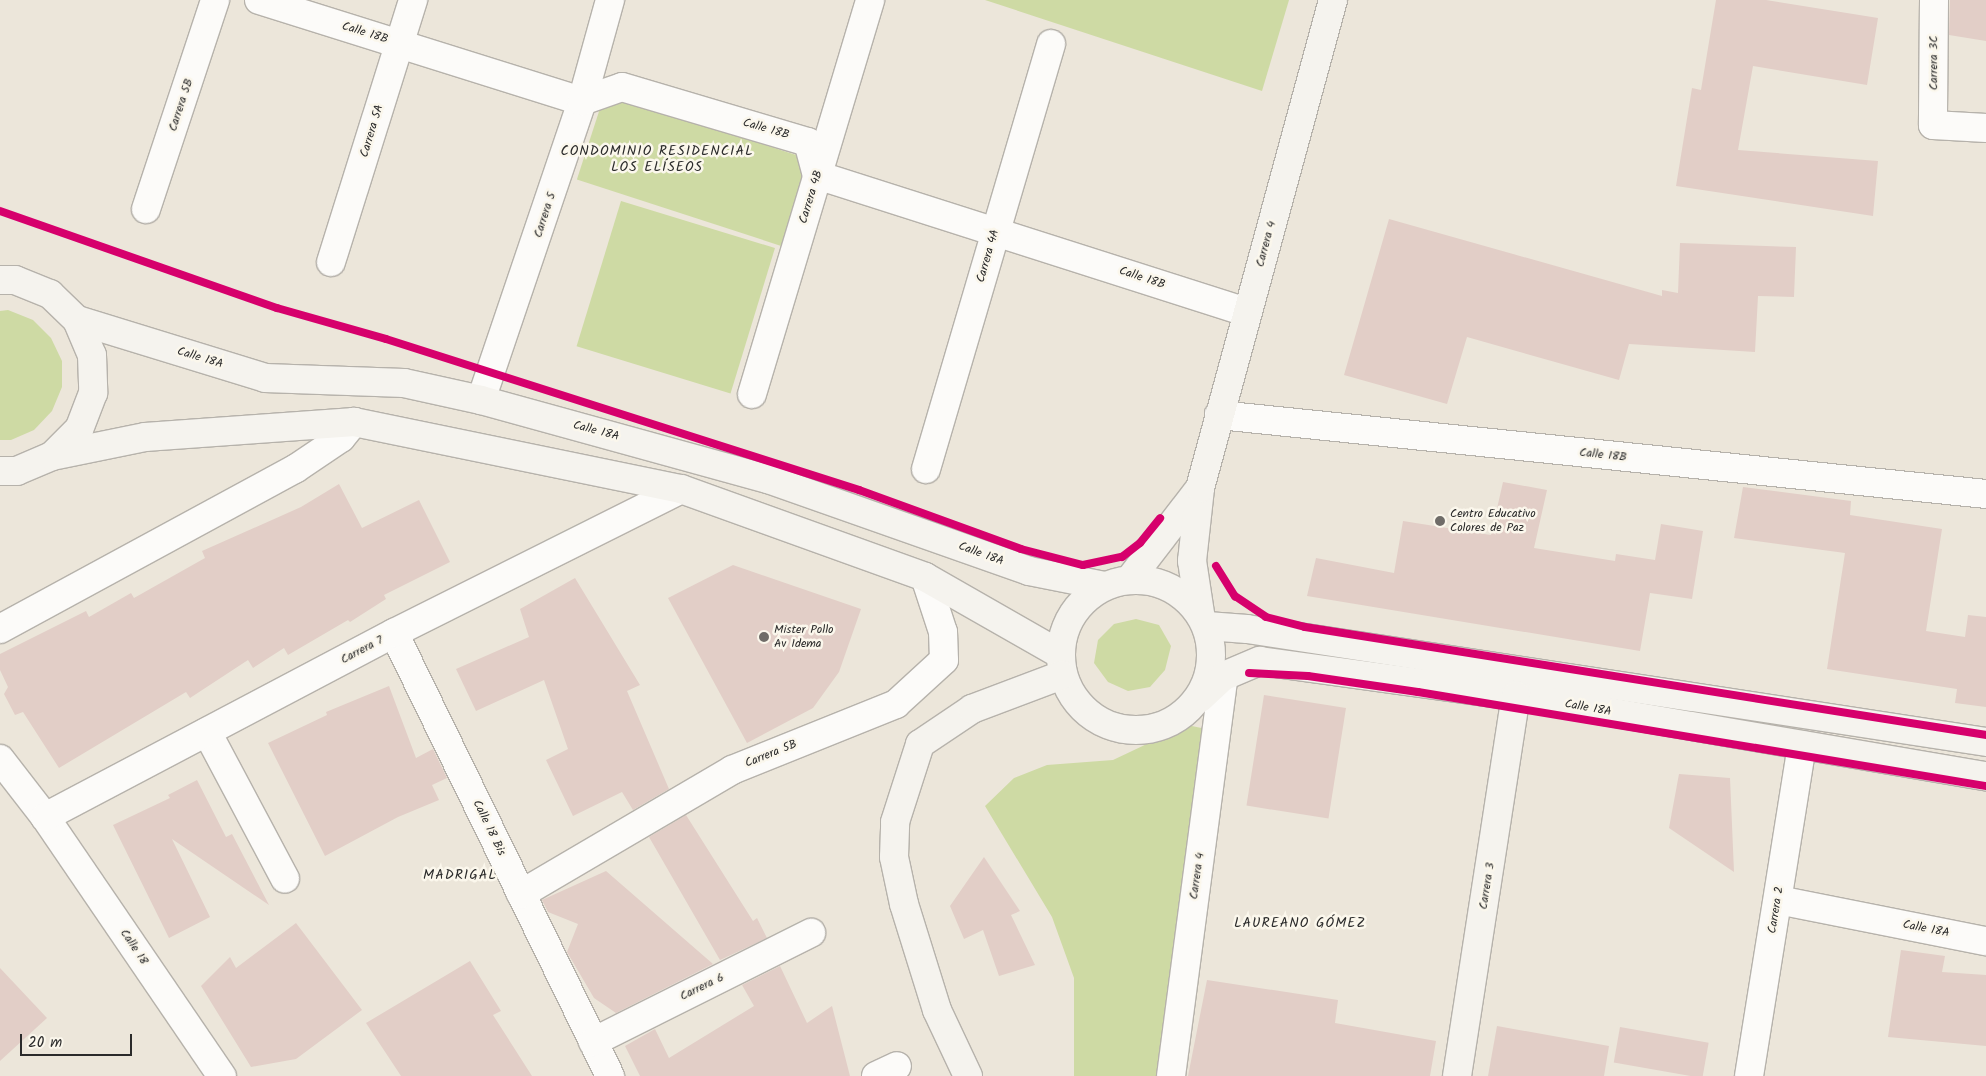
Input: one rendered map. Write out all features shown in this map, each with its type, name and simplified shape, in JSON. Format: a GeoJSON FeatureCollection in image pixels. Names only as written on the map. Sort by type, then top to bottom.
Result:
{"type":"FeatureCollection","features":[{"type":"Feature","properties":{"kind":"main road","name":"Carrera 4"},"geometry":{"type":"LineString","coordinates":[[1204,619],[1192,561],[1200,488],[1332,0]]}},
{"type":"Feature","properties":{"kind":"main road"},"geometry":{"type":"LineString","coordinates":[[5,275],[50,294],[77,320],[92,355],[93,393],[79,429],[52,456]]}},
{"type":"Feature","properties":{"kind":"main road","name":"Calle 18A"},"geometry":{"type":"LineString","coordinates":[[77,320],[265,378],[404,383],[481,400],[768,479],[1029,572],[1118,583]]}},
{"type":"Feature","properties":{"kind":"main road"},"geometry":{"type":"LineString","coordinates":[[6,473],[52,456],[145,437],[354,422],[681,489],[925,577],[1061,665]]}},
{"type":"Feature","properties":{"kind":"main road","name":"Carrera 4"},"geometry":{"type":"LineString","coordinates":[[1118,583],[1200,488]]}},
{"type":"Feature","properties":{"kind":"main road"},"geometry":{"type":"LineString","coordinates":[[1157,582],[1181,594],[1204,619],[1212,663],[1200,698],[1179,718],[1154,729],[1125,731],[1099,722],[1076,702],[1061,665],[1066,626],[1081,603],[1118,583],[1157,582]]}},
{"type":"Feature","properties":{"kind":"main road","name":"Calle 18A"},"geometry":{"type":"LineString","coordinates":[[1204,619],[1247,629],[1986,742]]}},
{"type":"Feature","properties":{"kind":"main road","name":"Calle 18A"},"geometry":{"type":"LineString","coordinates":[[1200,698],[1224,676],[1260,661],[1516,696],[1986,776]]}},
{"type":"Feature","properties":{"kind":"main road"},"geometry":{"type":"LineString","coordinates":[[968,1076],[937,1010],[904,904],[894,857],[895,822],[920,744],[972,709],[1061,665]]}},
{"type":"Feature","properties":{"kind":"main road","name":"Carrera 3"},"geometry":{"type":"LineString","coordinates":[[1457,1076],[1516,696]]}},
{"type":"Feature","properties":{"kind":"street","name":"Carrera 5B"},"geometry":{"type":"LineString","coordinates":[[146,209],[215,0]]}},
{"type":"Feature","properties":{"kind":"street","name":"Calle 18B"},"geometry":{"type":"LineString","coordinates":[[260,0],[582,101],[622,87],[808,142],[817,176],[1248,312]]}},
{"type":"Feature","properties":{"kind":"street","name":"Carrera 5A"},"geometry":{"type":"LineString","coordinates":[[331,262],[413,0]]}},
{"type":"Feature","properties":{"kind":"street","name":"Carrera 5"},"geometry":{"type":"LineString","coordinates":[[481,400],[582,101],[610,0]]}},
{"type":"Feature","properties":{"kind":"street","name":"Carrera 4B"},"geometry":{"type":"LineString","coordinates":[[752,394],[870,0]]}},
{"type":"Feature","properties":{"kind":"street","name":"Carrera 3C"},"geometry":{"type":"LineString","coordinates":[[1934,0],[1933,125],[1986,128]]}},
{"type":"Feature","properties":{"kind":"street","name":"Carrera 4A"},"geometry":{"type":"LineString","coordinates":[[926,469],[1051,44]]}},
{"type":"Feature","properties":{"kind":"street","name":"Calle 18B"},"geometry":{"type":"LineString","coordinates":[[1220,415],[1986,494]]}},
{"type":"Feature","properties":{"kind":"street"},"geometry":{"type":"LineString","coordinates":[[0,629],[295,469],[340,438],[354,422]]}},
{"type":"Feature","properties":{"kind":"street","name":"Carrera 7"},"geometry":{"type":"LineString","coordinates":[[45,818],[394,633],[681,489]]}},
{"type":"Feature","properties":{"kind":"street","name":"Carrera 5B"},"geometry":{"type":"LineString","coordinates":[[521,894],[732,770],[896,704],[944,660],[943,632],[925,577]]}},
{"type":"Feature","properties":{"kind":"street","name":"Calle 18 Bis"},"geometry":{"type":"LineString","coordinates":[[394,633],[610,1076]]}},
{"type":"Feature","properties":{"kind":"street","name":"Carrera 4"},"geometry":{"type":"LineString","coordinates":[[1171,1076],[1224,676]]}},
{"type":"Feature","properties":{"kind":"street"},"geometry":{"type":"LineString","coordinates":[[207,732],[285,879]]}},
{"type":"Feature","properties":{"kind":"street","name":"Carrera 2"},"geometry":{"type":"LineString","coordinates":[[1749,1076],[1802,745]]}},
{"type":"Feature","properties":{"kind":"street","name":"Calle 18"},"geometry":{"type":"LineString","coordinates":[[0,759],[45,818],[222,1076]]}},
{"type":"Feature","properties":{"kind":"street","name":"Calle 18A"},"geometry":{"type":"LineString","coordinates":[[1778,900],[1986,941]]}},
{"type":"Feature","properties":{"kind":"street","name":"Carrera 6"},"geometry":{"type":"LineString","coordinates":[[594,1042],[811,933]]}},
{"type":"Feature","properties":{"kind":"green space"},"geometry":{"type":"Polygon","coordinates":[[[985,0],[1289,0],[1262,91],[985,0]]]}},
{"type":"Feature","properties":{"kind":"green space"},"geometry":{"type":"Polygon","coordinates":[[[605,93],[812,160],[784,247],[577,180],[605,93]]]}},
{"type":"Feature","properties":{"kind":"green space"},"geometry":{"type":"Polygon","coordinates":[[[621,201],[775,248],[731,393],[577,346],[621,201]]]}},
{"type":"Feature","properties":{"kind":"green space"},"geometry":{"type":"Polygon","coordinates":[[[8,310],[33,320],[51,338],[62,361],[62,387],[52,411],[34,430],[11,440],[0,440],[0,311],[8,310]]]}},
{"type":"Feature","properties":{"kind":"green space"},"geometry":{"type":"Polygon","coordinates":[[[1136,619],[1159,625],[1171,646],[1165,670],[1150,687],[1128,691],[1108,682],[1094,663],[1098,640],[1114,624],[1136,619]]]}},
{"type":"Feature","properties":{"kind":"green space"},"geometry":{"type":"Polygon","coordinates":[[[1187,725],[1211,730],[1156,1076],[1074,1076],[1074,978],[1052,917],[985,806],[1014,778],[1047,765],[1113,760],[1187,725]]]}},
{"type":"Feature","properties":{"kind":"building"},"geometry":{"type":"Polygon","coordinates":[[[1716,0],[1766,0],[1878,18],[1867,85],[1753,66],[1738,150],[1878,161],[1873,216],[1676,186],[1692,88],[1701,90],[1716,0]]]}},
{"type":"Feature","properties":{"kind":"building"},"geometry":{"type":"Polygon","coordinates":[[[1950,0],[1986,0],[1986,41],[1949,35],[1950,0]]]}},
{"type":"Feature","properties":{"kind":"building"},"geometry":{"type":"Polygon","coordinates":[[[1389,219],[1662,296],[1662,290],[1678,293],[1680,243],[1796,247],[1794,297],[1758,296],[1755,352],[1629,344],[1619,380],[1467,337],[1447,404],[1344,375],[1389,219]]]}},
{"type":"Feature","properties":{"kind":"building"},"geometry":{"type":"Polygon","coordinates":[[[1503,482],[1547,490],[1534,548],[1615,561],[1616,554],[1655,560],[1661,524],[1703,531],[1692,599],[1650,593],[1640,651],[1307,596],[1316,558],[1394,573],[1403,521],[1491,535],[1503,482]]]}},
{"type":"Feature","properties":{"kind":"building"},"geometry":{"type":"Polygon","coordinates":[[[339,484],[362,528],[419,500],[450,562],[384,595],[386,599],[350,622],[348,620],[288,655],[284,648],[253,668],[248,660],[190,698],[186,692],[59,768],[23,712],[15,715],[4,694],[8,687],[0,670],[0,654],[86,611],[89,617],[131,593],[134,598],[205,558],[202,551],[301,507],[339,484]]]}},
{"type":"Feature","properties":{"kind":"building"},"geometry":{"type":"Polygon","coordinates":[[[1743,487],[1851,501],[1850,515],[1942,529],[1926,631],[1965,637],[1968,615],[1986,617],[1986,707],[1955,703],[1957,689],[1827,669],[1845,553],[1734,538],[1743,487]]]}},
{"type":"Feature","properties":{"kind":"building"},"geometry":{"type":"Polygon","coordinates":[[[733,565],[861,609],[839,672],[813,708],[747,743],[668,598],[733,565]]]}},
{"type":"Feature","properties":{"kind":"building"},"geometry":{"type":"Polygon","coordinates":[[[575,578],[640,685],[627,691],[669,789],[633,810],[622,792],[573,816],[546,760],[568,749],[544,680],[476,711],[456,669],[529,637],[520,609],[575,578]]]}},
{"type":"Feature","properties":{"kind":"building"},"geometry":{"type":"Polygon","coordinates":[[[389,686],[416,758],[433,749],[447,778],[432,785],[439,800],[398,817],[325,856],[268,743],[327,715],[326,712],[389,686]]]}},
{"type":"Feature","properties":{"kind":"building"},"geometry":{"type":"Polygon","coordinates":[[[1264,695],[1346,708],[1328,819],[1246,806],[1264,695]]]}},
{"type":"Feature","properties":{"kind":"building"},"geometry":{"type":"Polygon","coordinates":[[[1679,774],[1730,778],[1734,872],[1669,828],[1679,774]]]}},
{"type":"Feature","properties":{"kind":"building"},"geometry":{"type":"Polygon","coordinates":[[[197,780],[226,837],[232,834],[269,905],[172,839],[210,917],[169,938],[113,825],[170,798],[168,795],[197,780]]]}},
{"type":"Feature","properties":{"kind":"building"},"geometry":{"type":"Polygon","coordinates":[[[686,815],[753,921],[757,918],[767,938],[720,960],[649,837],[686,815]]]}},
{"type":"Feature","properties":{"kind":"building"},"geometry":{"type":"Polygon","coordinates":[[[984,857],[1020,911],[1011,915],[1035,965],[999,976],[983,930],[964,939],[950,906],[984,857]]]}},
{"type":"Feature","properties":{"kind":"building"},"geometry":{"type":"Polygon","coordinates":[[[606,871],[713,964],[616,1013],[594,998],[567,952],[578,924],[548,912],[542,900],[606,871]]]}},
{"type":"Feature","properties":{"kind":"building"},"geometry":{"type":"Polygon","coordinates":[[[296,923],[362,1010],[296,1059],[251,1067],[201,986],[230,957],[236,968],[296,923]]]}},
{"type":"Feature","properties":{"kind":"building"},"geometry":{"type":"Polygon","coordinates":[[[1901,950],[1945,956],[1942,972],[1986,975],[1986,1046],[1888,1037],[1901,950]]]}},
{"type":"Feature","properties":{"kind":"building"},"geometry":{"type":"Polygon","coordinates":[[[470,961],[501,1011],[493,1015],[532,1076],[401,1076],[366,1023],[470,961]]]}},
{"type":"Feature","properties":{"kind":"building"},"geometry":{"type":"Polygon","coordinates":[[[780,966],[807,1023],[832,1006],[850,1076],[640,1076],[625,1046],[655,1029],[669,1058],[754,1006],[742,985],[780,966]]]}},
{"type":"Feature","properties":{"kind":"building"},"geometry":{"type":"Polygon","coordinates":[[[0,968],[47,1018],[0,1061],[0,968]]]}},
{"type":"Feature","properties":{"kind":"building"},"geometry":{"type":"Polygon","coordinates":[[[1207,980],[1338,1000],[1335,1023],[1436,1041],[1430,1076],[1188,1076],[1207,980]]]}},
{"type":"Feature","properties":{"kind":"building"},"geometry":{"type":"Polygon","coordinates":[[[1497,1026],[1609,1046],[1604,1076],[1488,1076],[1497,1026]]]}},
{"type":"Feature","properties":{"kind":"building"},"geometry":{"type":"Polygon","coordinates":[[[1620,1027],[1709,1043],[1703,1076],[1691,1076],[1614,1062],[1620,1027]]]}},
{"type":"Feature","properties":{"kind":"cycle path"},"geometry":{"type":"LineString","coordinates":[[0,211],[277,308],[386,339],[859,490],[1021,549],[1083,565],[1122,557],[1140,543],[1160,518]]}},
{"type":"Feature","properties":{"kind":"cycle path"},"geometry":{"type":"LineString","coordinates":[[1216,566],[1235,596],[1266,617],[1305,627],[1986,735]]}},
{"type":"Feature","properties":{"kind":"cycle path"},"geometry":{"type":"LineString","coordinates":[[1249,673],[1308,676],[1418,692],[1986,786]]}},
{"type":"Feature","properties":{"kind":"place","name":"Centro Educativo Colores de Paz"},"geometry":{"type":"Point","coordinates":[1440,521]}},
{"type":"Feature","properties":{"kind":"place","name":"Mister Pollo Av Idema"},"geometry":{"type":"Point","coordinates":[764,637]}},
{"type":"Feature","properties":{"kind":"district","name":"CONDOMINIO RESIDENCIAL LOS ELÍSEOS"},"geometry":{"type":"Point","coordinates":[657,160]}},
{"type":"Feature","properties":{"kind":"district","name":"MADRIGAL"},"geometry":{"type":"Point","coordinates":[460,875]}},
{"type":"Feature","properties":{"kind":"district","name":"LAUREANO GÓMEZ"},"geometry":{"type":"Point","coordinates":[1300,923]}}]}
